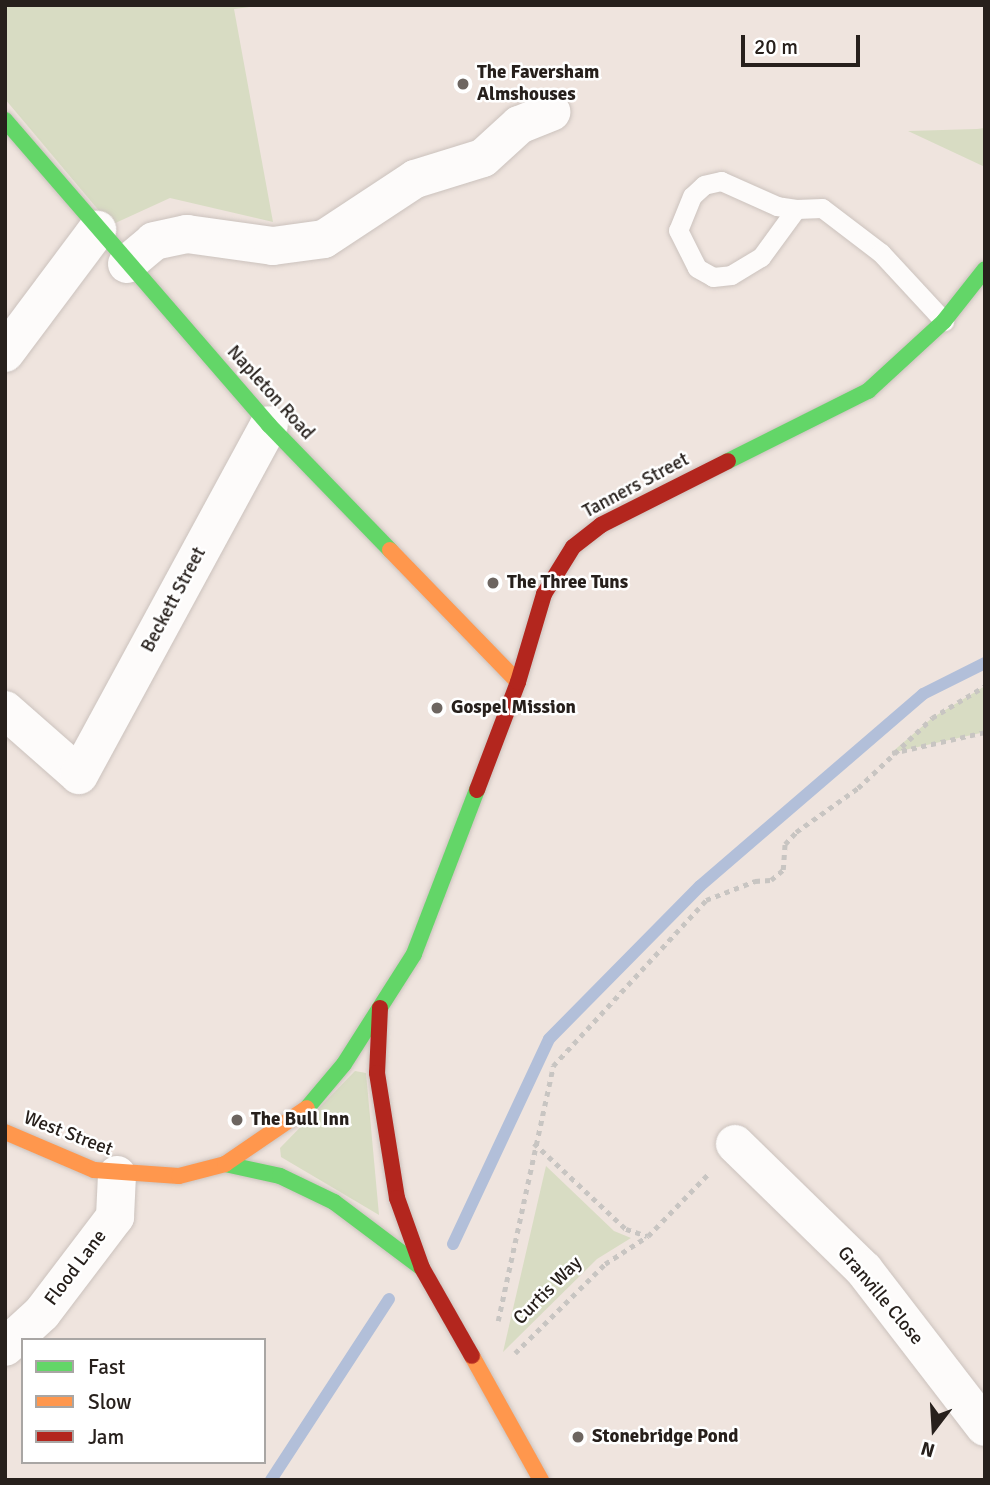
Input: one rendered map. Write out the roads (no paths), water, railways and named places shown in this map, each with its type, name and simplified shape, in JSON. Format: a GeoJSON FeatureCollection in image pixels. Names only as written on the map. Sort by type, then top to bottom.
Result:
{"type":"FeatureCollection","features":[{"type":"Feature","properties":{"kind":"street"},"geometry":{"type":"LineString","coordinates":[[127,264],[154,241],[187,234],[273,246],[324,239],[415,179],[483,158],[519,125],[551,112]]}},
{"type":"Feature","properties":{"kind":"street","name":"Napleton Road"},"geometry":{"type":"LineString","coordinates":[[5,120],[97,230],[269,425],[518,681]]}},
{"type":"Feature","properties":{"kind":"street"},"geometry":{"type":"LineString","coordinates":[[5,353],[97,230]]}},
{"type":"Feature","properties":{"kind":"street","name":"Tanners Street"},"geometry":{"type":"LineString","coordinates":[[380,1007],[414,954],[518,681],[544,593],[573,547],[601,525],[868,391],[944,321],[985,270]]}},
{"type":"Feature","properties":{"kind":"street","name":"Beckett Street"},"geometry":{"type":"LineString","coordinates":[[5,710],[79,775],[269,425]]}},
{"type":"Feature","properties":{"kind":"street"},"geometry":{"type":"LineString","coordinates":[[380,1007],[377,1073],[385,1142],[397,1198],[422,1268],[541,1480]]}},
{"type":"Feature","properties":{"kind":"street","name":"West Street"},"geometry":{"type":"LineString","coordinates":[[5,1132],[94,1170],[117,1175],[179,1176],[225,1164],[275,1134],[312,1104],[380,1007]]}},
{"type":"Feature","properties":{"kind":"street","name":"Granville Close"},"geometry":{"type":"LineString","coordinates":[[736,1144],[864,1270],[985,1427]]}},
{"type":"Feature","properties":{"kind":"street"},"geometry":{"type":"LineString","coordinates":[[225,1164],[280,1176],[334,1202],[422,1268]]}},
{"type":"Feature","properties":{"kind":"street","name":"Flood Lane"},"geometry":{"type":"LineString","coordinates":[[5,1347],[41,1313],[115,1217],[117,1175]]}},
{"type":"Feature","properties":{"kind":"lane"},"geometry":{"type":"LineString","coordinates":[[796,209],[761,257],[731,275],[713,277],[697,268],[678,230],[683,208],[692,196],[704,185],[722,181],[777,206],[796,209],[822,208],[881,253],[944,321]]}},
{"type":"Feature","properties":{"kind":"waterway"},"geometry":{"type":"LineString","coordinates":[[453,1244],[549,1039],[700,886],[923,694],[985,663]]}},
{"type":"Feature","properties":{"kind":"waterway"},"geometry":{"type":"LineString","coordinates":[[271,1480],[389,1299]]}},
{"type":"Feature","properties":{"kind":"place","name":"The Faversham Almshouses"},"geometry":{"type":"Point","coordinates":[463,84]}},
{"type":"Feature","properties":{"kind":"place","name":"The Three Tuns"},"geometry":{"type":"Point","coordinates":[493,583]}},
{"type":"Feature","properties":{"kind":"place","name":"Gospel Mission"},"geometry":{"type":"Point","coordinates":[437,708]}},
{"type":"Feature","properties":{"kind":"place","name":"The Bull Inn"},"geometry":{"type":"Point","coordinates":[237,1120]}},
{"type":"Feature","properties":{"kind":"place","name":"Stonebridge Pond"},"geometry":{"type":"Point","coordinates":[578,1437]}}]}
